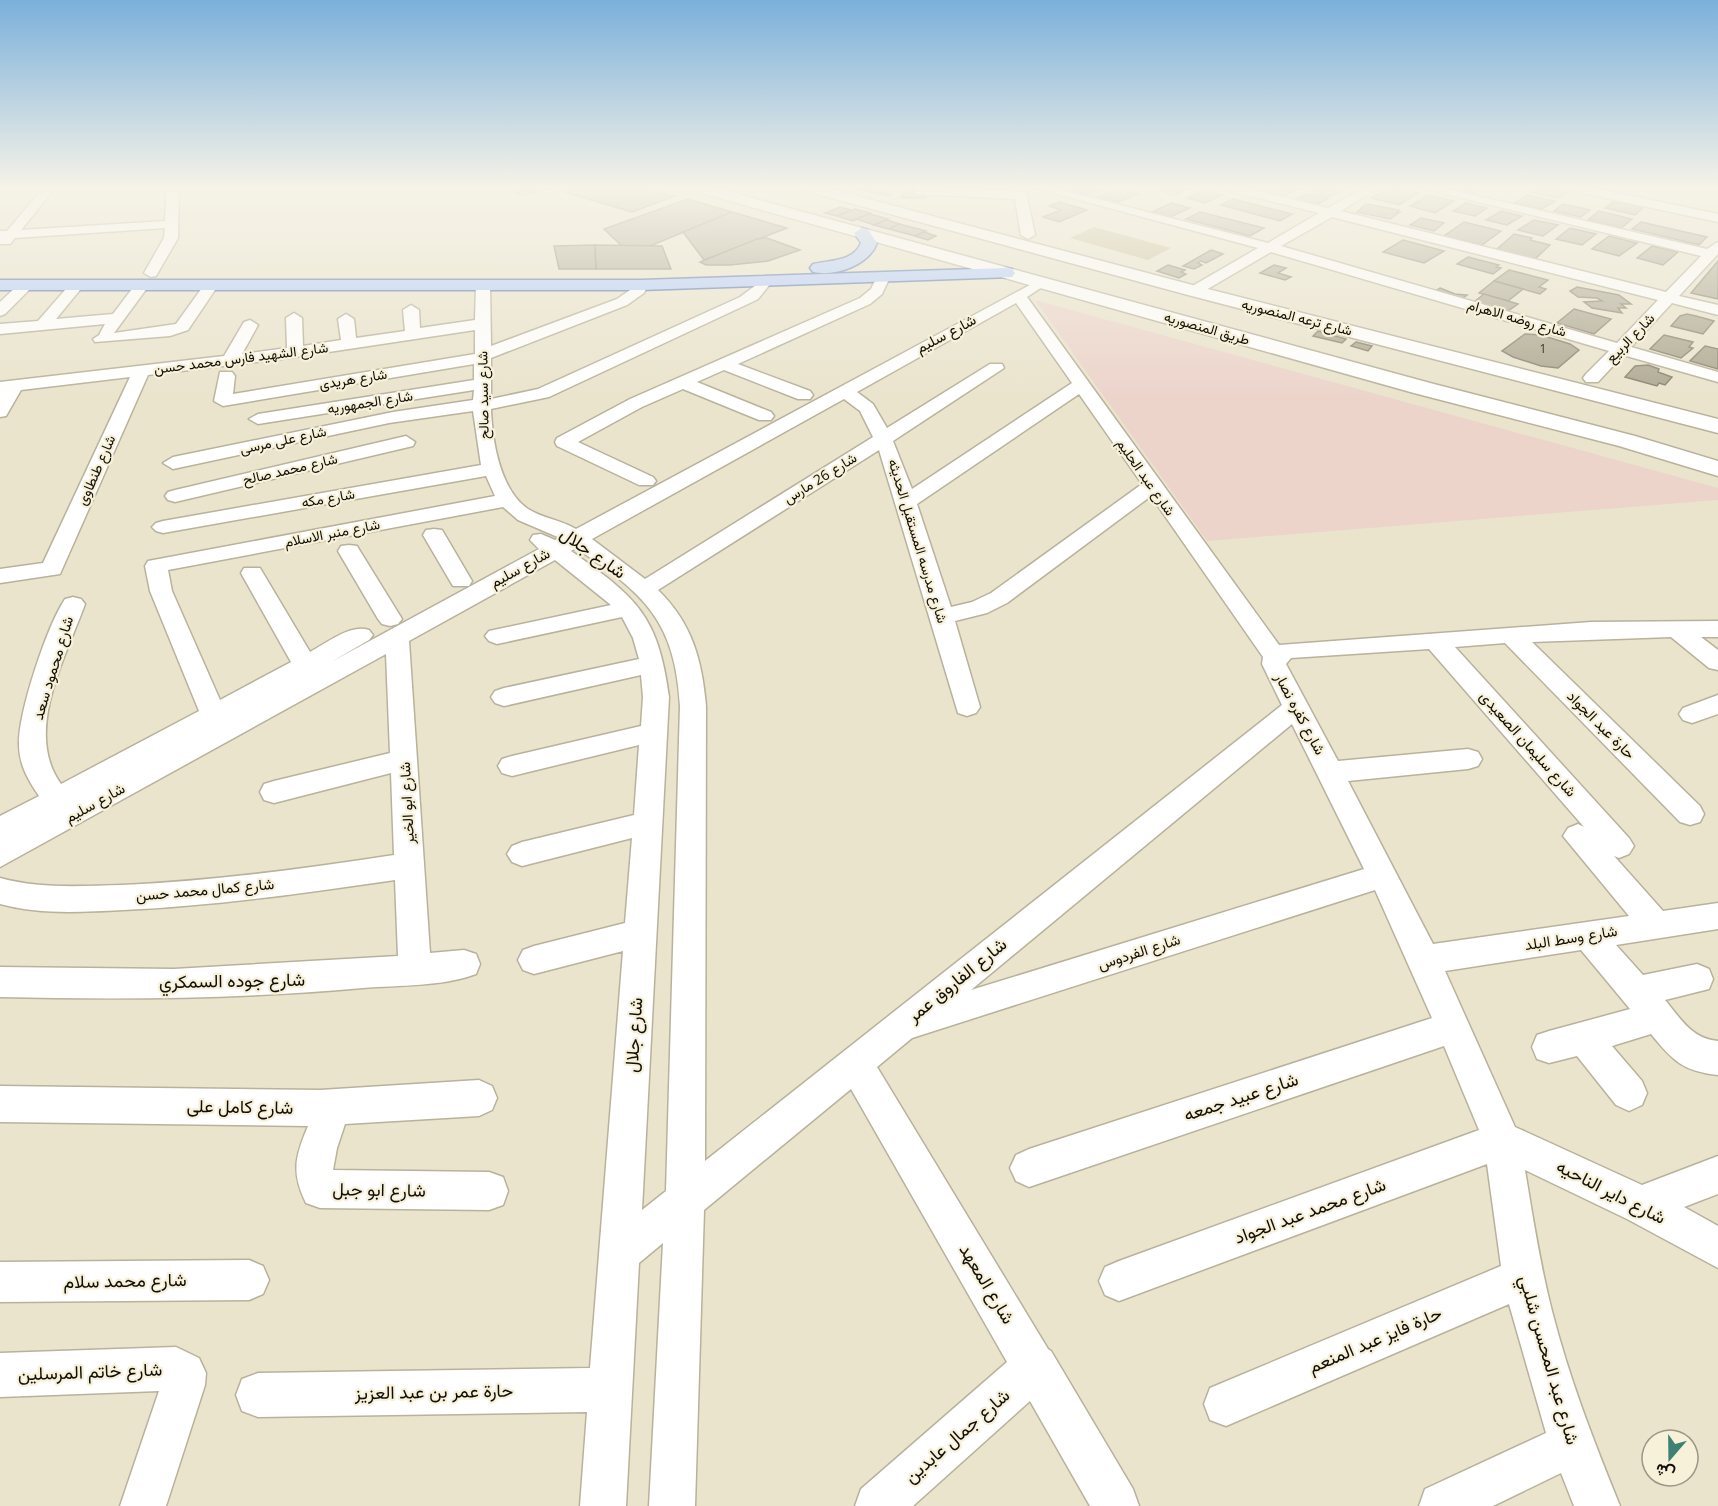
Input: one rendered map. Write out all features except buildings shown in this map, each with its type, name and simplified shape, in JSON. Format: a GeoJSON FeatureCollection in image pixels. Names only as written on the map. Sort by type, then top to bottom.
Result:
{"type":"FeatureCollection","features":[{"type":"Feature","properties":{"kind":"main road"},"geometry":{"type":"LineString","coordinates":[[0,275],[147,279],[817,269],[845,263],[858,257]]}},
{"type":"Feature","properties":{"kind":"main road","name":"طريق المنصوريه"},"geometry":{"type":"LineString","coordinates":[[942,257],[1023,282],[1627,441],[1718,469]]}},
{"type":"Feature","properties":{"kind":"main road"},"geometry":{"type":"LineString","coordinates":[[1025,257],[1114,286],[1718,446]]}},
{"type":"Feature","properties":{"kind":"main road","name":"شارع ترعه المنصوريه"},"geometry":{"type":"LineString","coordinates":[[1069,257],[1718,426]]}},
{"type":"Feature","properties":{"kind":"main road"},"geometry":{"type":"LineString","coordinates":[[845,263],[891,264],[902,271],[889,277]]}},
{"type":"Feature","properties":{"kind":"main road"},"geometry":{"type":"LineString","coordinates":[[0,285],[77,285],[147,279],[212,284],[483,285],[764,283],[889,277],[1023,282]]}},
{"type":"Feature","properties":{"kind":"street"},"geometry":{"type":"LineString","coordinates":[[82,377],[101,339],[162,257]]}},
{"type":"Feature","properties":{"kind":"street"},"geometry":{"type":"LineString","coordinates":[[1194,291],[1251,257]]}},
{"type":"Feature","properties":{"kind":"street","name":"شارع روضه الاهرام"},"geometry":{"type":"LineString","coordinates":[[1304,257],[1718,377]]}},
{"type":"Feature","properties":{"kind":"street"},"geometry":{"type":"LineString","coordinates":[[1508,257],[1718,310]]}},
{"type":"Feature","properties":{"kind":"street","name":"شارع الربيع"},"geometry":{"type":"LineString","coordinates":[[1592,378],[1707,257]]}},
{"type":"Feature","properties":{"kind":"street"},"geometry":{"type":"LineString","coordinates":[[646,481],[564,442],[607,417],[865,301],[889,277]]}},
{"type":"Feature","properties":{"kind":"street","name":"شارع عبد الحليم"},"geometry":{"type":"LineString","coordinates":[[1023,282],[1081,385],[1275,657]]}},
{"type":"Feature","properties":{"kind":"street","name":"شارع سليم"},"geometry":{"type":"LineString","coordinates":[[0,830],[305,665],[393,628],[461,581],[844,390],[1023,282]]}},
{"type":"Feature","properties":{"kind":"street","name":"شارع سليم"},"geometry":{"type":"LineString","coordinates":[[0,855],[646,481],[804,395],[1023,282]]}},
{"type":"Feature","properties":{"kind":"street"},"geometry":{"type":"LineString","coordinates":[[489,461],[417,462],[390,412],[482,405],[524,399],[552,390],[753,296],[764,283]]}},
{"type":"Feature","properties":{"kind":"street"},"geometry":{"type":"LineString","coordinates":[[101,339],[170,331],[182,327],[212,284]]}},
{"type":"Feature","properties":{"kind":"street"},"geometry":{"type":"LineString","coordinates":[[0,311],[26,285]]}},
{"type":"Feature","properties":{"kind":"street"},"geometry":{"type":"LineString","coordinates":[[43,325],[77,285]]}},
{"type":"Feature","properties":{"kind":"street","name":"شارع سيد صالح"},"geometry":{"type":"LineString","coordinates":[[483,285],[481,425],[489,461],[508,500],[552,535]]}},
{"type":"Feature","properties":{"kind":"street","name":"شارع هريدى"},"geometry":{"type":"LineString","coordinates":[[228,368],[223,401],[483,356],[622,302],[639,290],[640,285]]}},
{"type":"Feature","properties":{"kind":"street"},"geometry":{"type":"LineString","coordinates":[[411,310],[413,334]]}},
{"type":"Feature","properties":{"kind":"street"},"geometry":{"type":"LineString","coordinates":[[0,329],[116,318]]}},
{"type":"Feature","properties":{"kind":"street"},"geometry":{"type":"LineString","coordinates":[[289,390],[294,318]]}},
{"type":"Feature","properties":{"kind":"street"},"geometry":{"type":"LineString","coordinates":[[346,319],[349,344]]}},
{"type":"Feature","properties":{"kind":"street","name":"شارع الشهيد فارس محمد حسن"},"geometry":{"type":"LineString","coordinates":[[7,387],[141,371],[228,368],[292,358],[349,344],[481,324]]}},
{"type":"Feature","properties":{"kind":"street"},"geometry":{"type":"LineString","coordinates":[[228,368],[250,325]]}},
{"type":"Feature","properties":{"kind":"street"},"geometry":{"type":"LineString","coordinates":[[332,360],[334,382]]}},
{"type":"Feature","properties":{"kind":"street"},"geometry":{"type":"LineString","coordinates":[[723,363],[804,395]]}},
{"type":"Feature","properties":{"kind":"street","name":"شارع 26 مارس"},"geometry":{"type":"LineString","coordinates":[[635,599],[996,368]]}},
{"type":"Feature","properties":{"kind":"street","name":"شارع طنطاوى"},"geometry":{"type":"LineString","coordinates":[[0,576],[52,569],[141,371]]}},
{"type":"Feature","properties":{"kind":"street"},"geometry":{"type":"LineString","coordinates":[[361,378],[362,403]]}},
{"type":"Feature","properties":{"kind":"street"},"geometry":{"type":"LineString","coordinates":[[682,382],[765,416]]}},
{"type":"Feature","properties":{"kind":"street","name":"شارع الجمهوريه"},"geometry":{"type":"LineString","coordinates":[[258,419],[362,403],[390,412],[482,384]]}},
{"type":"Feature","properties":{"kind":"street"},"geometry":{"type":"LineString","coordinates":[[906,502],[1081,385]]}},
{"type":"Feature","properties":{"kind":"street"},"geometry":{"type":"LineString","coordinates":[[0,412],[7,387]]}},
{"type":"Feature","properties":{"kind":"street","name":"شارع مدرسه المستقبل الحديثه"},"geometry":{"type":"LineString","coordinates":[[844,390],[867,408],[884,438],[942,615],[967,707]]}},
{"type":"Feature","properties":{"kind":"street","name":"شارع على مرسى"},"geometry":{"type":"LineString","coordinates":[[174,463],[390,412]]}},
{"type":"Feature","properties":{"kind":"street","name":"شارع محمد صالح"},"geometry":{"type":"LineString","coordinates":[[175,496],[406,442]]}},
{"type":"Feature","properties":{"kind":"street","name":"شارع مكه"},"geometry":{"type":"LineString","coordinates":[[163,527],[489,461]]}},
{"type":"Feature","properties":{"kind":"street"},"geometry":{"type":"LineString","coordinates":[[942,615],[974,610],[999,598],[1152,486]]}},
{"type":"Feature","properties":{"kind":"street","name":"شارع منبر الاسلام"},"geometry":{"type":"LineString","coordinates":[[213,714],[161,591],[156,566],[508,500]]}},
{"type":"Feature","properties":{"kind":"street"},"geometry":{"type":"LineString","coordinates":[[434,535],[461,581]]}},
{"type":"Feature","properties":{"kind":"street","name":"شارع جلال"},"geometry":{"type":"LineString","coordinates":[[552,535],[598,583],[635,599],[673,623],[685,649],[693,706],[685,1201],[672,1506]]}},
{"type":"Feature","properties":{"kind":"street"},"geometry":{"type":"LineString","coordinates":[[349,551],[393,628]]}},
{"type":"Feature","properties":{"kind":"street"},"geometry":{"type":"LineString","coordinates":[[252,573],[305,665]]}},
{"type":"Feature","properties":{"kind":"street"},"geometry":{"type":"LineString","coordinates":[[497,636],[635,599]]}},
{"type":"Feature","properties":{"kind":"street","name":"شارع جلال"},"geometry":{"type":"LineString","coordinates":[[603,1506],[655,732],[656,697],[652,664],[637,621],[635,599]]}},
{"type":"Feature","properties":{"kind":"street","name":"شارع محمود سعد"},"geometry":{"type":"LineString","coordinates":[[56,799],[35,762],[33,735],[39,704],[73,604]]}},
{"type":"Feature","properties":{"kind":"street","name":"شارع ابو الخير"},"geometry":{"type":"LineString","coordinates":[[393,628],[405,759],[415,970]]}},
{"type":"Feature","properties":{"kind":"street"},"geometry":{"type":"LineString","coordinates":[[1676,629],[1718,662]]}},
{"type":"Feature","properties":{"kind":"street","name":"شارع كفره نصار"},"geometry":{"type":"LineString","coordinates":[[1502,1140],[1408,924],[1274,664],[1275,657],[1292,650],[1591,630],[1718,629]]}},
{"type":"Feature","properties":{"kind":"street","name":"حارة عبد الجواد"},"geometry":{"type":"LineString","coordinates":[[1512,636],[1690,814]]}},
{"type":"Feature","properties":{"kind":"street","name":"شارع سليمان الصعيدى"},"geometry":{"type":"LineString","coordinates":[[1437,642],[1618,846]]}},
{"type":"Feature","properties":{"kind":"street"},"geometry":{"type":"LineString","coordinates":[[504,697],[652,664]]}},
{"type":"Feature","properties":{"kind":"street"},"geometry":{"type":"LineString","coordinates":[[1692,714],[1718,704]]}},
{"type":"Feature","properties":{"kind":"street","name":"شارع الفاروق عمر"},"geometry":{"type":"LineString","coordinates":[[619,1254],[1296,707]]}},
{"type":"Feature","properties":{"kind":"street"},"geometry":{"type":"LineString","coordinates":[[512,766],[655,732]]}},
{"type":"Feature","properties":{"kind":"street"},"geometry":{"type":"LineString","coordinates":[[274,792],[405,759]]}},
{"type":"Feature","properties":{"kind":"street"},"geometry":{"type":"LineString","coordinates":[[1330,772],[1468,759]]}},
{"type":"Feature","properties":{"kind":"street"},"geometry":{"type":"LineString","coordinates":[[522,854],[648,823]]}},
{"type":"Feature","properties":{"kind":"street"},"geometry":{"type":"LineString","coordinates":[[1578,836],[1656,925]]}},
{"type":"Feature","properties":{"kind":"street","name":"شارع كمال محمد حسن"},"geometry":{"type":"LineString","coordinates":[[0,891],[40,898],[144,897],[246,888],[411,866]]}},
{"type":"Feature","properties":{"kind":"street","name":"شارع الفردوس"},"geometry":{"type":"LineString","coordinates":[[897,1028],[1382,876]]}},
{"type":"Feature","properties":{"kind":"street","name":"شارع وسط البلد"},"geometry":{"type":"LineString","coordinates":[[1424,960],[1718,916]]}},
{"type":"Feature","properties":{"kind":"street"},"geometry":{"type":"LineString","coordinates":[[534,960],[641,933]]}},
{"type":"Feature","properties":{"kind":"street"},"geometry":{"type":"LineString","coordinates":[[1588,935],[1682,1045],[1697,1056],[1718,1058]]}},
{"type":"Feature","properties":{"kind":"street","name":"شارع جوده السمكري"},"geometry":{"type":"LineString","coordinates":[[0,982],[249,982],[349,977],[464,964]]}},
{"type":"Feature","properties":{"kind":"street"},"geometry":{"type":"LineString","coordinates":[[1635,991],[1697,979]]}},
{"type":"Feature","properties":{"kind":"street"},"geometry":{"type":"LineString","coordinates":[[1549,1047],[1658,1017]]}},
{"type":"Feature","properties":{"kind":"street","name":"شارع عبيد جمعه"},"geometry":{"type":"LineString","coordinates":[[1029,1168],[1452,1027]]}},
{"type":"Feature","properties":{"kind":"street"},"geometry":{"type":"LineString","coordinates":[[1584,1038],[1629,1093]]}},
{"type":"Feature","properties":{"kind":"street","name":"شارع المعهد"},"geometry":{"type":"LineString","coordinates":[[855,1063],[1036,1366],[1116,1506]]}},
{"type":"Feature","properties":{"kind":"street","name":"شارع كامل على"},"geometry":{"type":"LineString","coordinates":[[0,1104],[334,1107],[479,1098]]}},
{"type":"Feature","properties":{"kind":"street","name":"شارع ابو جبل"},"geometry":{"type":"LineString","coordinates":[[334,1107],[314,1167],[314,1182],[320,1189],[332,1191],[489,1191]]}},
{"type":"Feature","properties":{"kind":"street","name":"شارع داير الناحيه"},"geometry":{"type":"LineString","coordinates":[[1502,1140],[1641,1205],[1718,1248]]}},
{"type":"Feature","properties":{"kind":"street","name":"شارع عبد المحسن شلبي"},"geometry":{"type":"LineString","coordinates":[[1502,1140],[1524,1277],[1559,1406],[1597,1506]]}},
{"type":"Feature","properties":{"kind":"street","name":"شارع محمد عبد الجواد"},"geometry":{"type":"LineString","coordinates":[[1119,1281],[1502,1140]]}},
{"type":"Feature","properties":{"kind":"street"},"geometry":{"type":"LineString","coordinates":[[1641,1205],[1718,1175]]}},
{"type":"Feature","properties":{"kind":"street","name":"حارة فايز عبد المنعم"},"geometry":{"type":"LineString","coordinates":[[1226,1404],[1524,1277]]}},
{"type":"Feature","properties":{"kind":"street","name":"شارع محمد سلام"},"geometry":{"type":"LineString","coordinates":[[0,1282],[249,1280]]}},
{"type":"Feature","properties":{"kind":"street","name":"شارع جمال عابدين"},"geometry":{"type":"LineString","coordinates":[[878,1506],[1036,1366]]}},
{"type":"Feature","properties":{"kind":"street","name":"شارع خاتم المرسلين"},"geometry":{"type":"LineString","coordinates":[[0,1375],[165,1369],[176,1369],[184,1373],[183,1385],[143,1506]]}},
{"type":"Feature","properties":{"kind":"street","name":"حارة عمر بن عبد العزيز"},"geometry":{"type":"LineString","coordinates":[[258,1395],[611,1390]]}},
{"type":"Feature","properties":{"kind":"street"},"geometry":{"type":"LineString","coordinates":[[1442,1506],[1573,1444]]}},
{"type":"Feature","properties":{"kind":"shaded area"},"geometry":{"type":"Polygon","coordinates":[[[1035,300],[1718,488],[1718,500],[1207,541],[1035,300]]]}}]}
